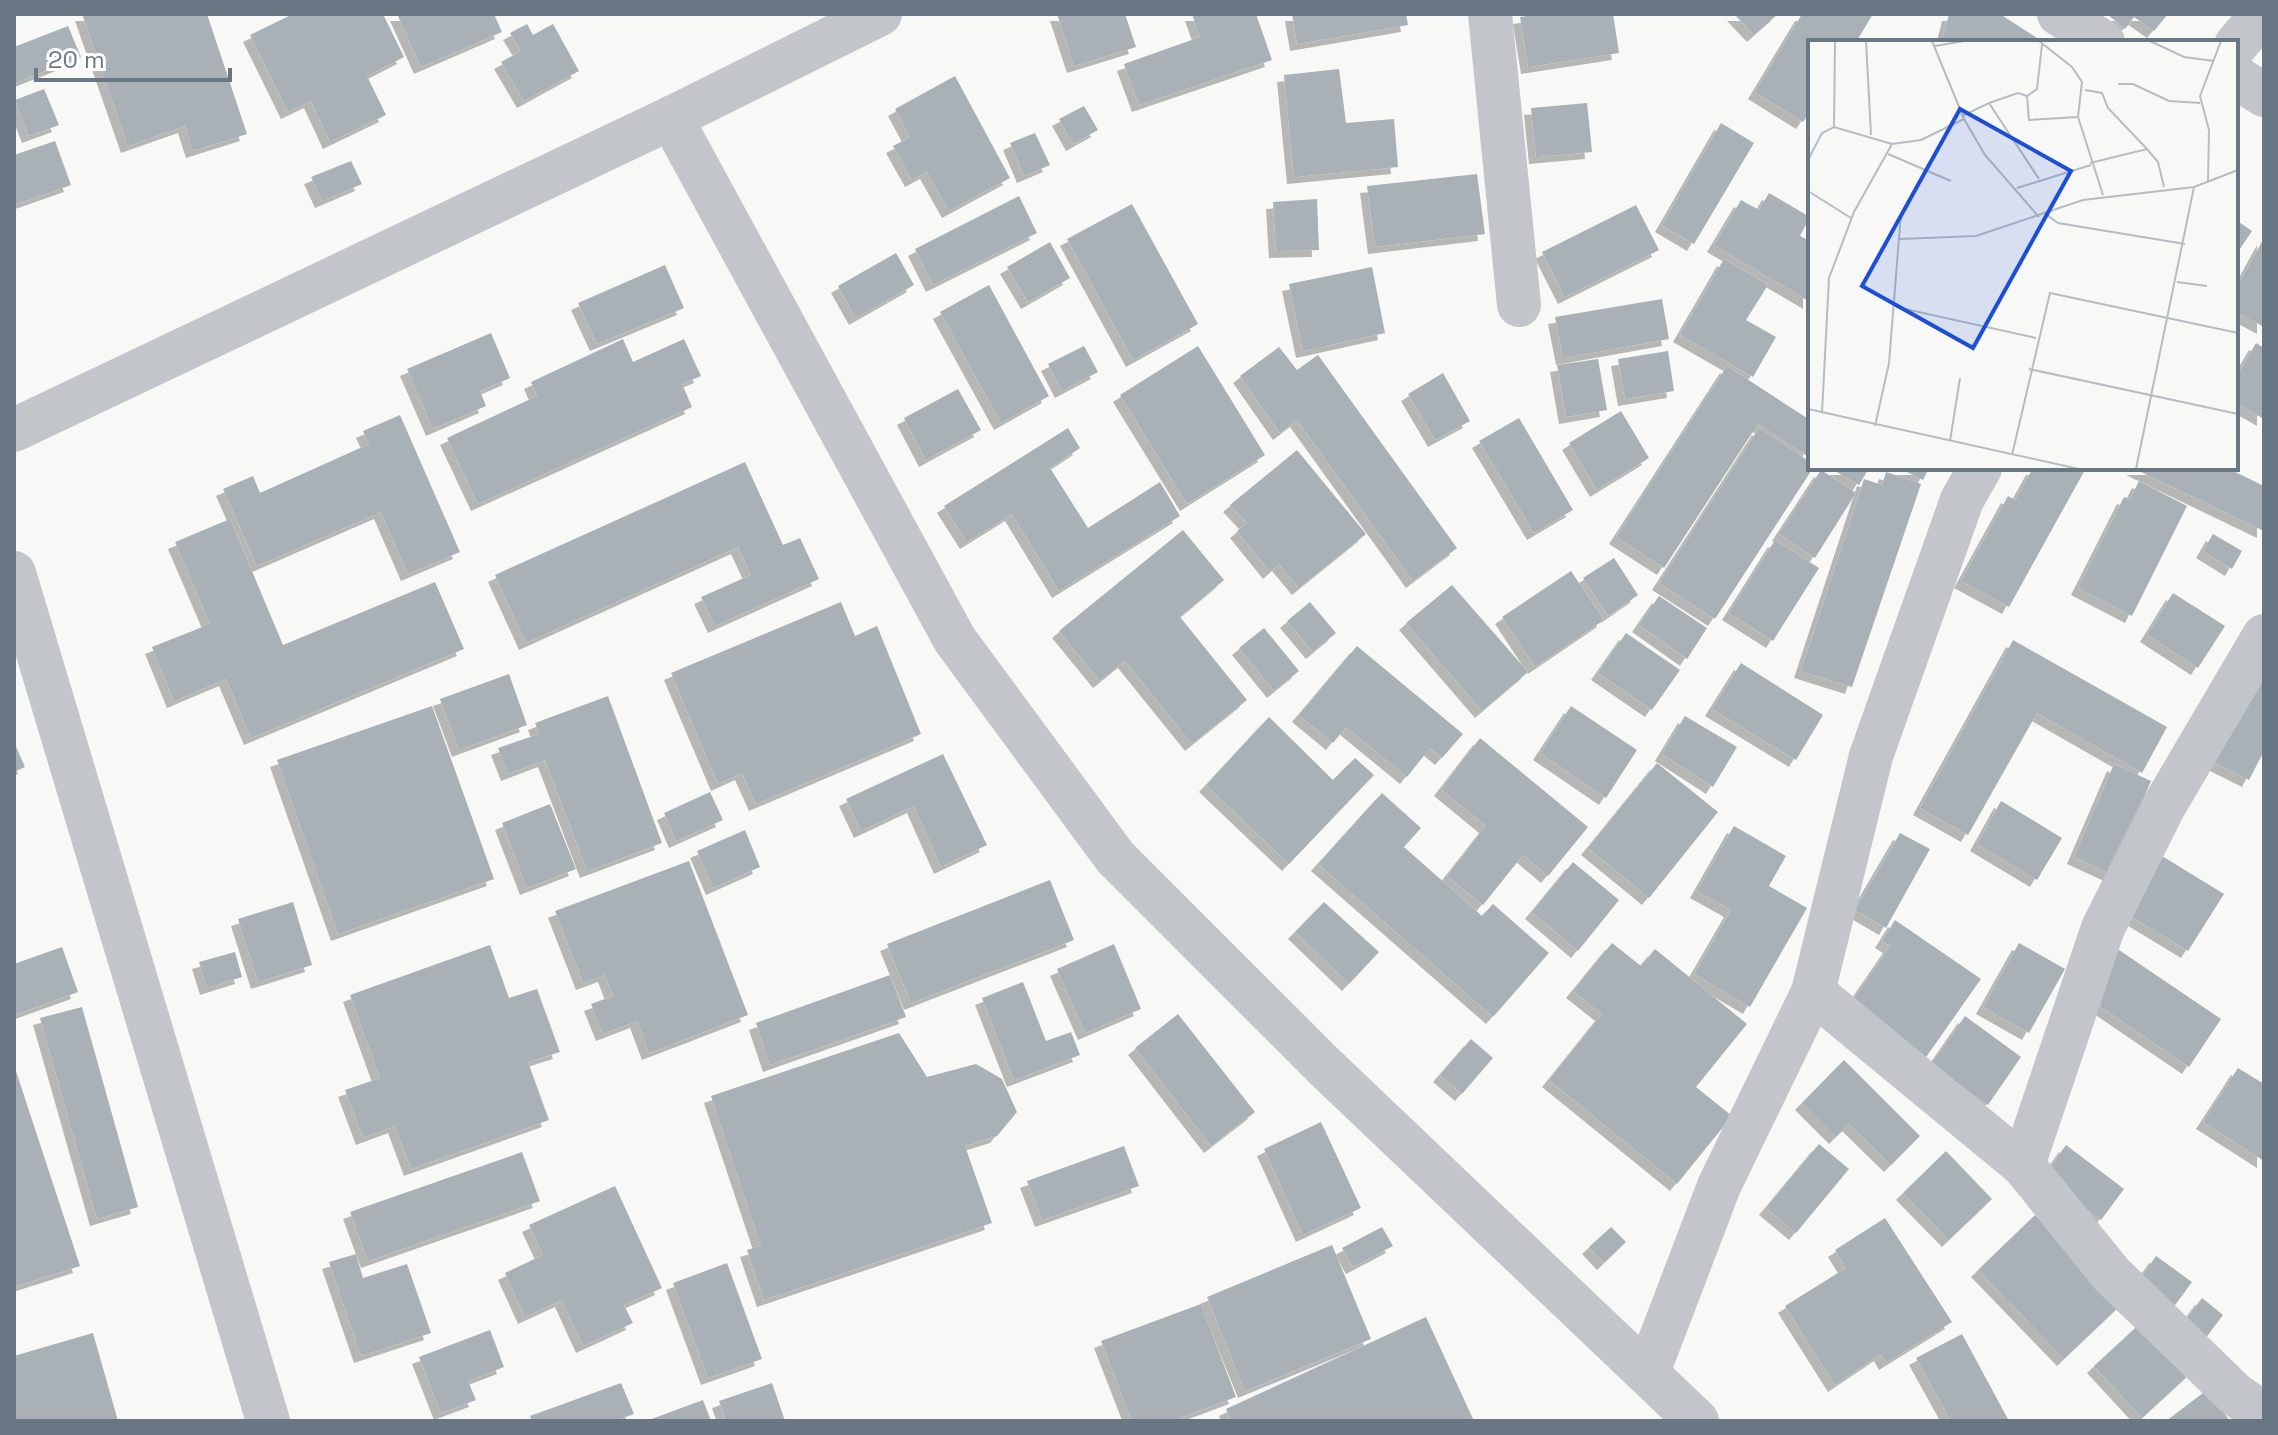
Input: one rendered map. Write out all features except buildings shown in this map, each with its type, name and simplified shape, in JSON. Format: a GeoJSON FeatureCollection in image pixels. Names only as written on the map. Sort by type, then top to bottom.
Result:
{"type":"FeatureCollection","features":[{"type":"Feature","properties":{"kind":"street"},"geometry":{"type":"LineString","coordinates":[[14,430],[671,118],[880,14]]}},
{"type":"Feature","properties":{"kind":"street"},"geometry":{"type":"LineString","coordinates":[[1490,14],[1519,305]]}},
{"type":"Feature","properties":{"kind":"street"},"geometry":{"type":"LineString","coordinates":[[2059,14],[2100,40]]}},
{"type":"Feature","properties":{"kind":"street"},"geometry":{"type":"LineString","coordinates":[[2238,43],[2262,14]]}},
{"type":"Feature","properties":{"kind":"street"},"geometry":{"type":"LineString","coordinates":[[2238,78],[2264,95]]}},
{"type":"Feature","properties":{"kind":"street"},"geometry":{"type":"LineString","coordinates":[[671,118],[955,640],[1115,857],[1325,1067],[1697,1421]]}},
{"type":"Feature","properties":{"kind":"street"},"geometry":{"type":"LineString","coordinates":[[1648,1372],[1719,1186],[1813,992],[1871,756],[1962,500],[1979,470]]}},
{"type":"Feature","properties":{"kind":"street"},"geometry":{"type":"LineString","coordinates":[[14,573],[268,1421]]}},
{"type":"Feature","properties":{"kind":"street"},"geometry":{"type":"LineString","coordinates":[[2023,1165],[2103,928],[2164,806],[2264,636]]}},
{"type":"Feature","properties":{"kind":"street"},"geometry":{"type":"LineString","coordinates":[[1813,992],[2023,1165],[2112,1275],[2236,1395],[2264,1414]]}}]}
